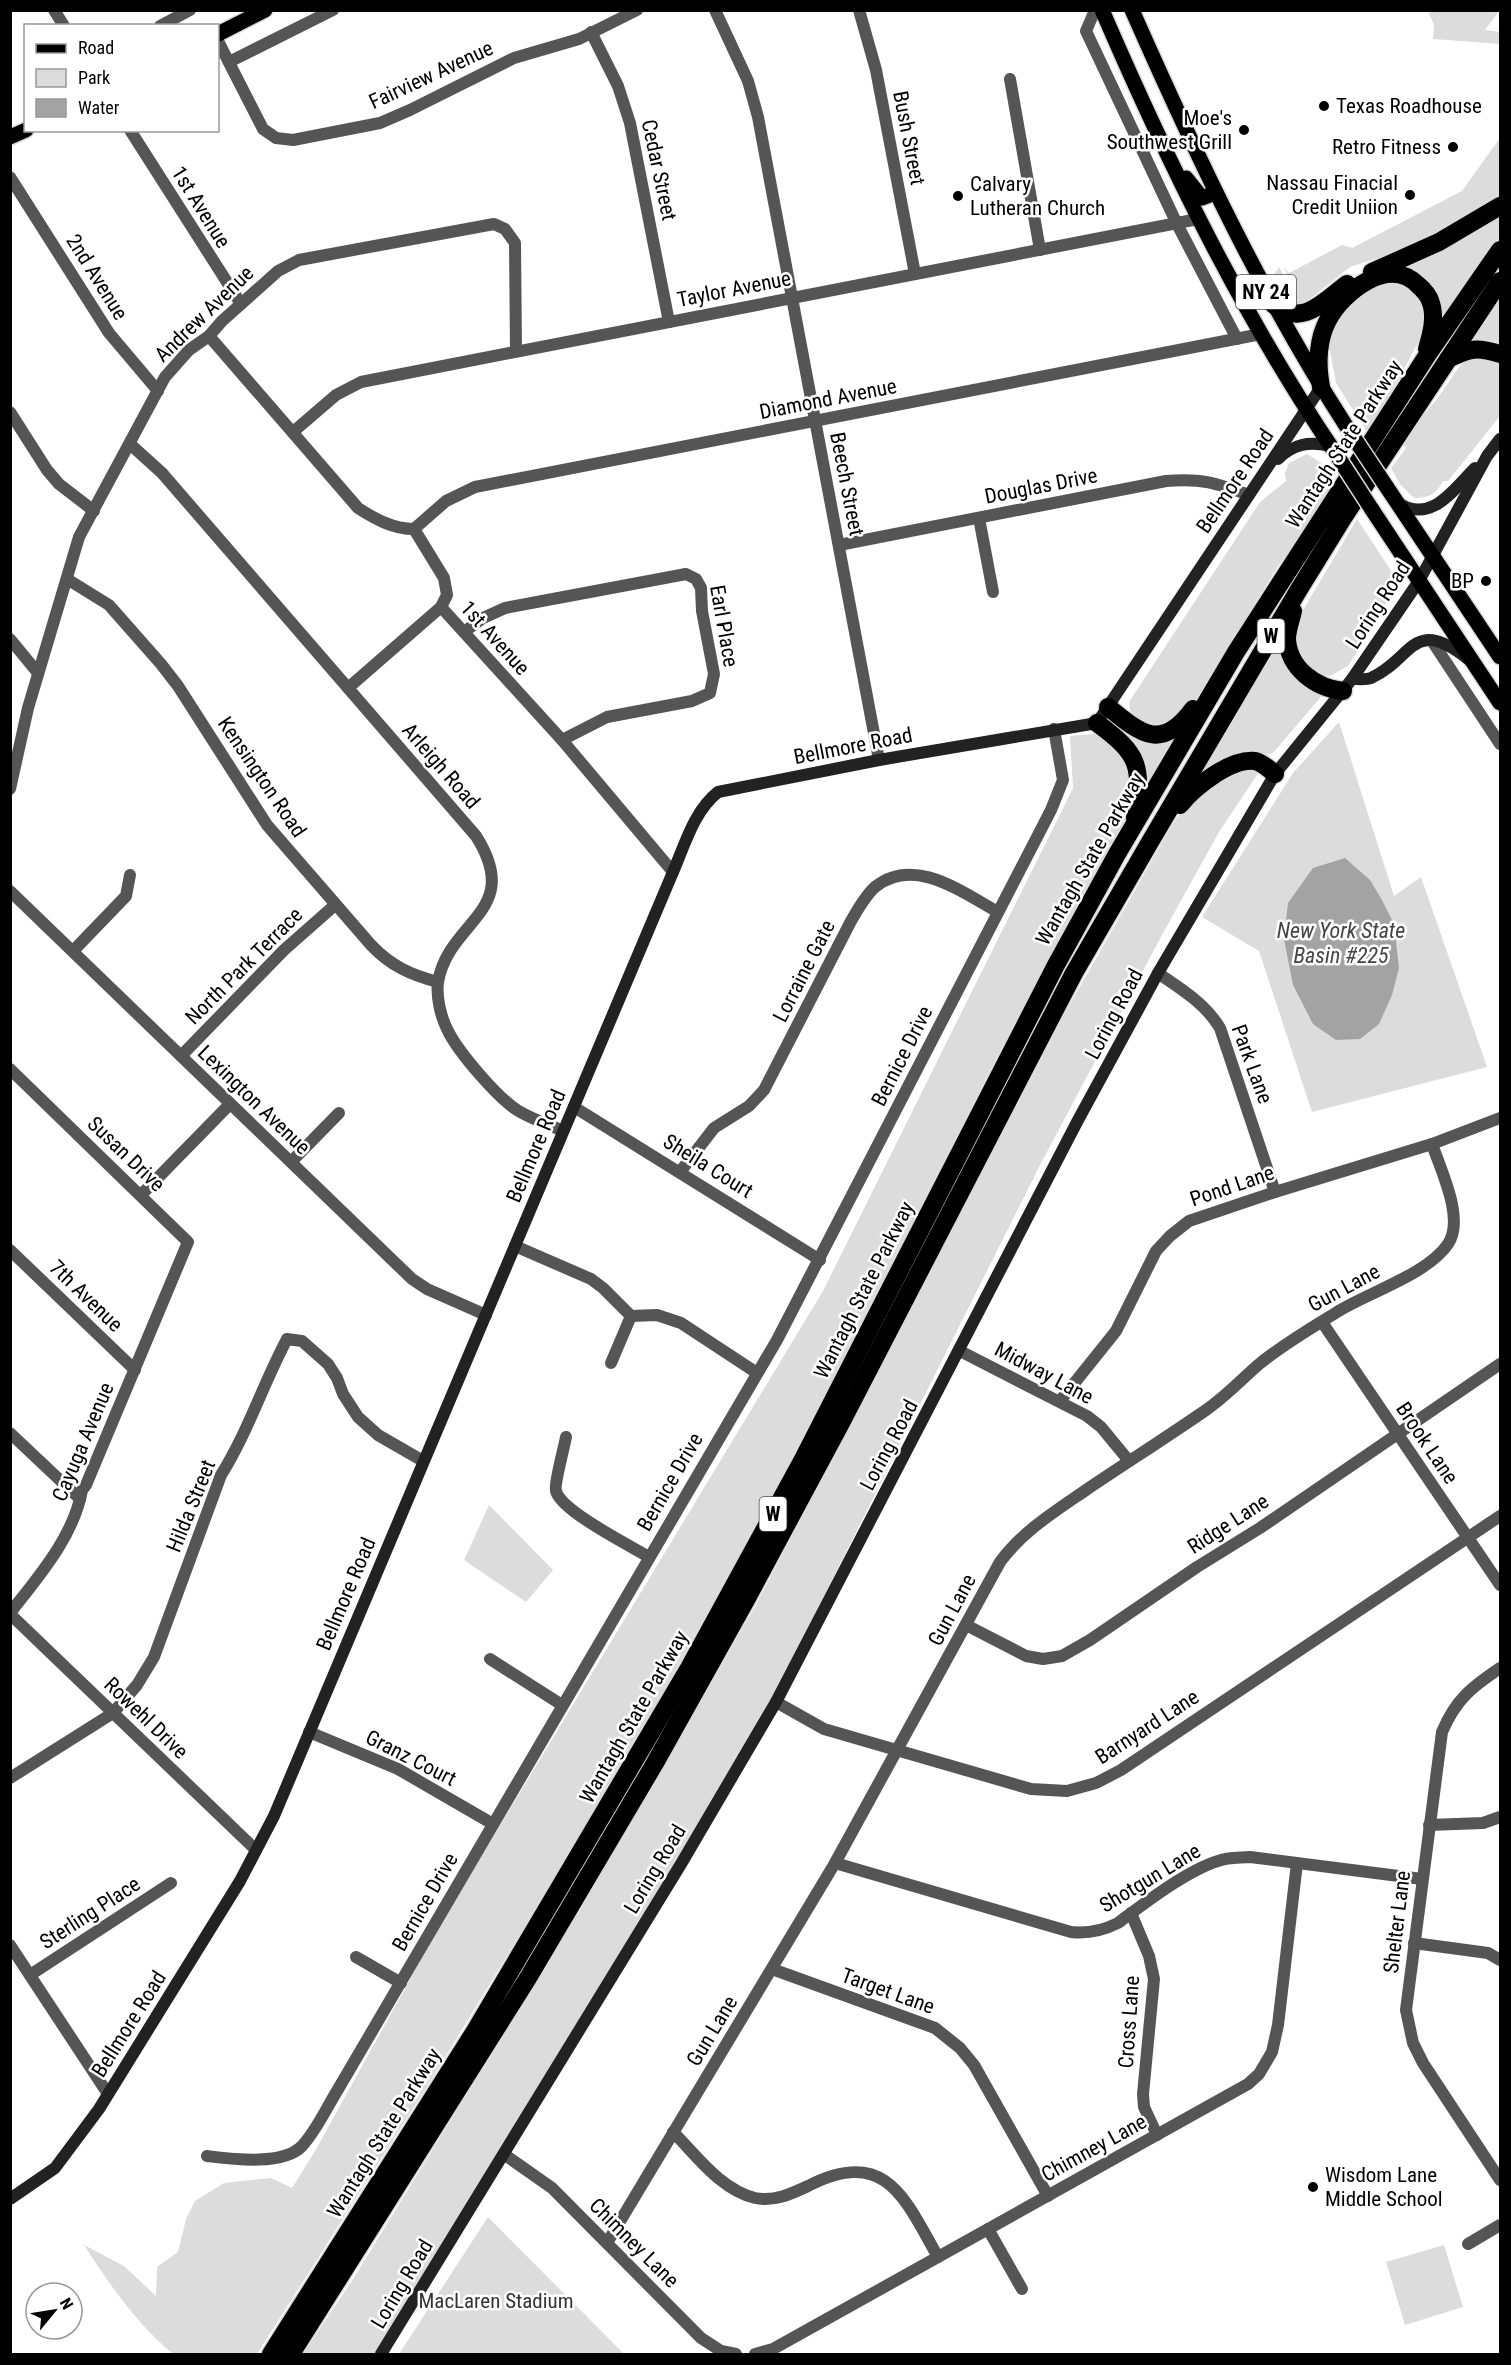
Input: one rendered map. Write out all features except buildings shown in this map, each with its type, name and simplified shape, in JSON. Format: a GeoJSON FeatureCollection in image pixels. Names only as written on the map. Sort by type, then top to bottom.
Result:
{"type":"FeatureCollection","features":[{"type":"Feature","properties":{"kind":"highway"},"geometry":{"type":"LineString","coordinates":[[1273,304],[1287,314],[1304,313],[1347,284],[1440,242],[1500,206]]}},
{"type":"Feature","properties":{"kind":"highway","name":"Wantagh State Parkway"},"geometry":{"type":"LineString","coordinates":[[271,2355],[469,2040],[689,1668],[871,1329],[1056,964],[1134,826],[1236,652],[1425,360],[1500,250]]}},
{"type":"Feature","properties":{"kind":"highway"},"geometry":{"type":"LineString","coordinates":[[1321,387],[1317,366],[1321,339],[1327,321],[1346,296],[1371,279],[1387,274],[1402,274],[1415,281],[1426,292],[1432,304],[1433,321],[1425,360]]}},
{"type":"Feature","properties":{"kind":"highway","name":"Wantagh State Parkway"},"geometry":{"type":"LineString","coordinates":[[291,2355],[528,1978],[654,1763],[746,1600],[836,1433],[1074,973],[1150,842],[1298,591],[1500,281]]}},
{"type":"Feature","properties":{"kind":"highway"},"geometry":{"type":"LineString","coordinates":[[1448,359],[1480,348],[1500,354]]}},
{"type":"Feature","properties":{"kind":"highway"},"geometry":{"type":"LineString","coordinates":[[1298,591],[1287,637],[1296,664],[1310,679],[1328,689],[1348,685]]}},
{"type":"Feature","properties":{"kind":"highway"},"geometry":{"type":"LineString","coordinates":[[1108,706],[1135,729],[1151,735],[1162,735],[1174,730],[1183,723],[1236,652]]}},
{"type":"Feature","properties":{"kind":"highway"},"geometry":{"type":"LineString","coordinates":[[1097,723],[1122,741],[1135,761],[1139,785],[1134,826]]}},
{"type":"Feature","properties":{"kind":"highway"},"geometry":{"type":"LineString","coordinates":[[1150,842],[1190,793],[1216,774],[1240,762],[1254,761],[1262,763],[1275,774]]}},
{"type":"Feature","properties":{"kind":"main road"},"geometry":{"type":"LineString","coordinates":[[219,33],[265,10]]}},
{"type":"Feature","properties":{"kind":"main road","name":"NY 24"},"geometry":{"type":"LineString","coordinates":[[1102,10],[1143,105],[1198,219],[1261,334],[1306,409],[1500,703]]}},
{"type":"Feature","properties":{"kind":"main road","name":"NY 24"},"geometry":{"type":"LineString","coordinates":[[1132,10],[1215,193],[1273,304],[1350,432],[1432,556],[1498,648]]}},
{"type":"Feature","properties":{"kind":"main road"},"geometry":{"type":"LineString","coordinates":[[1143,105],[1193,189],[1202,198],[1215,193]]}},
{"type":"Feature","properties":{"kind":"main road"},"geometry":{"type":"LineString","coordinates":[[10,137],[24,131]]}},
{"type":"Feature","properties":{"kind":"main road","name":"Bellmore Road"},"geometry":{"type":"LineString","coordinates":[[10,2199],[55,2168],[108,2094],[240,1881],[274,1816],[699,812],[718,792],[879,760],[1097,723],[1321,387]]}},
{"type":"Feature","properties":{"kind":"main road"},"geometry":{"type":"LineString","coordinates":[[1398,503],[1417,511],[1435,506],[1487,456],[1500,439]]}},
{"type":"Feature","properties":{"kind":"main road"},"geometry":{"type":"LineString","coordinates":[[1264,472],[1286,451],[1296,446],[1314,443],[1333,450]]}},
{"type":"Feature","properties":{"kind":"main road","name":"Loring Road"},"geometry":{"type":"LineString","coordinates":[[381,2355],[505,2155],[776,1702],[1077,1122],[1158,973],[1275,774],[1348,685],[1419,580],[1487,456]]}},
{"type":"Feature","properties":{"kind":"main road"},"geometry":{"type":"LineString","coordinates":[[1348,685],[1370,679],[1412,645],[1423,641],[1443,642],[1476,666]]}},
{"type":"Feature","properties":{"kind":"street"},"geometry":{"type":"LineString","coordinates":[[54,10],[63,24]]}},
{"type":"Feature","properties":{"kind":"street"},"geometry":{"type":"LineString","coordinates":[[164,24],[190,10]]}},
{"type":"Feature","properties":{"kind":"street"},"geometry":{"type":"LineString","coordinates":[[229,62],[333,10]]}},
{"type":"Feature","properties":{"kind":"street","name":"Fairview Avenue"},"geometry":{"type":"LineString","coordinates":[[219,43],[263,129],[276,138],[293,140],[380,123],[514,58],[579,39],[637,10]]}},
{"type":"Feature","properties":{"kind":"street","name":"Beech Street"},"geometry":{"type":"LineString","coordinates":[[715,10],[744,71],[755,108],[879,760]]}},
{"type":"Feature","properties":{"kind":"street","name":"Bush Street"},"geometry":{"type":"LineString","coordinates":[[859,10],[876,70],[915,274]]}},
{"type":"Feature","properties":{"kind":"street"},"geometry":{"type":"LineString","coordinates":[[1095,10],[1086,31],[1177,224],[1237,339]]}},
{"type":"Feature","properties":{"kind":"street","name":"Cedar Street"},"geometry":{"type":"LineString","coordinates":[[591,32],[618,86],[630,123],[669,321]]}},
{"type":"Feature","properties":{"kind":"street"},"geometry":{"type":"LineString","coordinates":[[1010,79],[1040,250]]}},
{"type":"Feature","properties":{"kind":"street","name":"1st Avenue"},"geometry":{"type":"LineString","coordinates":[[131,132],[241,304]]}},
{"type":"Feature","properties":{"kind":"street","name":"2nd Avenue"},"geometry":{"type":"LineString","coordinates":[[10,177],[109,333],[158,391]]}},
{"type":"Feature","properties":{"kind":"street","name":"Taylor Avenue"},"geometry":{"type":"LineString","coordinates":[[293,432],[336,395],[361,382],[1198,219]]}},
{"type":"Feature","properties":{"kind":"street","name":"Andrew Avenue"},"geometry":{"type":"LineString","coordinates":[[10,789],[38,673],[79,537],[165,377],[189,350],[209,336],[278,271],[300,260],[494,224],[505,229],[515,243],[516,351]]}},
{"type":"Feature","properties":{"kind":"street","name":"Diamond Avenue"},"geometry":{"type":"LineString","coordinates":[[414,529],[446,501],[475,487],[1261,334]]}},
{"type":"Feature","properties":{"kind":"street"},"geometry":{"type":"LineString","coordinates":[[209,336],[358,508],[377,520],[402,529],[414,529]]}},
{"type":"Feature","properties":{"kind":"street"},"geometry":{"type":"LineString","coordinates":[[10,412],[58,484],[94,511]]}},
{"type":"Feature","properties":{"kind":"street","name":"Arleigh Road"},"geometry":{"type":"LineString","coordinates":[[130,444],[162,473],[476,836],[487,855],[491,880],[485,905],[478,917],[452,947],[438,982],[438,1000],[443,1018],[448,1031],[460,1049],[508,1103],[519,1111],[563,1131]]}},
{"type":"Feature","properties":{"kind":"street","name":"Douglas Drive"},"geometry":{"type":"LineString","coordinates":[[839,545],[1190,479],[1210,481],[1249,495]]}},
{"type":"Feature","properties":{"kind":"street"},"geometry":{"type":"LineString","coordinates":[[979,518],[993,592]]}},
{"type":"Feature","properties":{"kind":"street","name":"1st Avenue"},"geometry":{"type":"LineString","coordinates":[[414,529],[444,578],[447,595],[441,607],[562,741],[673,872]]}},
{"type":"Feature","properties":{"kind":"street","name":"Earl Place"},"geometry":{"type":"LineString","coordinates":[[464,632],[483,618],[505,608],[686,574],[696,579],[701,588],[702,611],[714,674],[710,693],[692,701],[607,717],[562,741]]}},
{"type":"Feature","properties":{"kind":"street","name":"Kensington Road"},"geometry":{"type":"LineString","coordinates":[[67,579],[109,605],[161,664],[178,686],[267,825],[335,905],[388,961],[406,972],[438,982]]}},
{"type":"Feature","properties":{"kind":"street"},"geometry":{"type":"LineString","coordinates":[[348,688],[441,607]]}},
{"type":"Feature","properties":{"kind":"street"},"geometry":{"type":"LineString","coordinates":[[10,639],[38,673]]}},
{"type":"Feature","properties":{"kind":"street"},"geometry":{"type":"LineString","coordinates":[[1432,641],[1500,744]]}},
{"type":"Feature","properties":{"kind":"street","name":"Bernice Drive"},"geometry":{"type":"LineString","coordinates":[[207,2156],[242,2160],[273,2158],[290,2154],[301,2147],[401,1983],[758,1373],[820,1260],[1051,810],[1063,780],[1054,729]]}},
{"type":"Feature","properties":{"kind":"street","name":"Lorraine Gate"},"geometry":{"type":"LineString","coordinates":[[680,1172],[714,1128],[749,1106],[764,1090],[851,921],[865,898],[876,886],[890,878],[913,874],[930,877],[998,912]]}},
{"type":"Feature","properties":{"kind":"street"},"geometry":{"type":"LineString","coordinates":[[73,951],[126,896],[130,875]]}},
{"type":"Feature","properties":{"kind":"street","name":"Lexington Avenue"},"geometry":{"type":"LineString","coordinates":[[10,891],[412,1279],[427,1289],[486,1315]]}},
{"type":"Feature","properties":{"kind":"street","name":"North Park Terrace"},"geometry":{"type":"LineString","coordinates":[[181,1056],[284,950],[335,905]]}},
{"type":"Feature","properties":{"kind":"street","name":"Park Lane"},"geometry":{"type":"LineString","coordinates":[[1158,973],[1200,1002],[1220,1028],[1275,1192]]}},
{"type":"Feature","properties":{"kind":"street","name":"Susan Drive"},"geometry":{"type":"LineString","coordinates":[[10,1069],[188,1242],[175,1276]]}},
{"type":"Feature","properties":{"kind":"street"},"geometry":{"type":"LineString","coordinates":[[141,1196],[230,1104]]}},
{"type":"Feature","properties":{"kind":"street","name":"Sheila Court"},"geometry":{"type":"LineString","coordinates":[[574,1107],[820,1260]]}},
{"type":"Feature","properties":{"kind":"street"},"geometry":{"type":"LineString","coordinates":[[291,1162],[339,1113]]}},
{"type":"Feature","properties":{"kind":"street","name":"Pond Lane"},"geometry":{"type":"LineString","coordinates":[[1060,1401],[1116,1331],[1156,1251],[1189,1221],[1432,1144],[1500,1118]]}},
{"type":"Feature","properties":{"kind":"street","name":"Gun Lane"},"geometry":{"type":"LineString","coordinates":[[607,2243],[836,1863],[1000,1562],[1013,1544],[1042,1520],[1209,1408],[1260,1364],[1339,1311],[1403,1279],[1438,1255],[1448,1244],[1454,1231],[1455,1216],[1432,1144]]}},
{"type":"Feature","properties":{"kind":"street"},"geometry":{"type":"LineString","coordinates":[[515,1246],[591,1279],[631,1316],[657,1315],[681,1323],[758,1373]]}},
{"type":"Feature","properties":{"kind":"street","name":"7th Avenue"},"geometry":{"type":"LineString","coordinates":[[10,1250],[135,1370]]}},
{"type":"Feature","properties":{"kind":"street","name":"Cayuga Avenue"},"geometry":{"type":"LineString","coordinates":[[10,1613],[57,1549],[175,1276]]}},
{"type":"Feature","properties":{"kind":"street"},"geometry":{"type":"LineString","coordinates":[[611,1363],[631,1316]]}},
{"type":"Feature","properties":{"kind":"street","name":"Brook Lane"},"geometry":{"type":"LineString","coordinates":[[1322,1322],[1500,1585]]}},
{"type":"Feature","properties":{"kind":"street","name":"Hilda Street"},"geometry":{"type":"LineString","coordinates":[[10,1778],[113,1713],[137,1685],[154,1657],[220,1475],[238,1448],[287,1339],[302,1341],[328,1365],[358,1417],[378,1435],[423,1461]]}},
{"type":"Feature","properties":{"kind":"street","name":"Midway Lane"},"geometry":{"type":"LineString","coordinates":[[960,1351],[1087,1416],[1101,1427],[1129,1461]]}},
{"type":"Feature","properties":{"kind":"street","name":"Ridge Lane"},"geometry":{"type":"LineString","coordinates":[[966,1625],[1026,1656],[1043,1659],[1062,1656],[1260,1528],[1500,1364]]}},
{"type":"Feature","properties":{"kind":"street"},"geometry":{"type":"LineString","coordinates":[[10,1433],[80,1499]]}},
{"type":"Feature","properties":{"kind":"street"},"geometry":{"type":"LineString","coordinates":[[566,1437],[556,1484],[560,1501],[649,1557]]}},
{"type":"Feature","properties":{"kind":"street","name":"Barnyard Lane"},"geometry":{"type":"LineString","coordinates":[[776,1702],[824,1729],[1031,1790],[1067,1791],[1096,1783],[1120,1770],[1500,1516]]}},
{"type":"Feature","properties":{"kind":"street","name":"Rowehl Drive"},"geometry":{"type":"LineString","coordinates":[[10,1613],[256,1850]]}},
{"type":"Feature","properties":{"kind":"street"},"geometry":{"type":"LineString","coordinates":[[490,1659],[562,1705]]}},
{"type":"Feature","properties":{"kind":"street","name":"Shelter Lane"},"geometry":{"type":"LineString","coordinates":[[1500,1668],[1469,1690],[1450,1712],[1439,1743],[1406,2010],[1413,2043],[1423,2063],[1500,2180]]}},
{"type":"Feature","properties":{"kind":"street","name":"Granz Court"},"geometry":{"type":"LineString","coordinates":[[309,1732],[398,1769],[493,1824]]}},
{"type":"Feature","properties":{"kind":"street"},"geometry":{"type":"LineString","coordinates":[[1429,1825],[1484,1823],[1500,1817]]}},
{"type":"Feature","properties":{"kind":"street","name":"Shotgun Lane"},"geometry":{"type":"LineString","coordinates":[[836,1863],[1071,1932],[1086,1933],[1106,1929],[1189,1874],[1219,1860],[1250,1857],[1422,1879]]}},
{"type":"Feature","properties":{"kind":"street","name":"Chimney Lane"},"geometry":{"type":"LineString","coordinates":[[755,2355],[773,2349],[1248,2084],[1268,2061],[1278,2025],[1297,1863]]}},
{"type":"Feature","properties":{"kind":"street","name":"Sterling Place"},"geometry":{"type":"LineString","coordinates":[[30,1976],[171,1883]]}},
{"type":"Feature","properties":{"kind":"street","name":"Cross Lane"},"geometry":{"type":"LineString","coordinates":[[1131,1913],[1149,1956],[1154,1979],[1154,2000],[1143,2094],[1144,2107],[1157,2134]]}},
{"type":"Feature","properties":{"kind":"street"},"geometry":{"type":"LineString","coordinates":[[1414,1943],[1488,1953],[1500,1960]]}},
{"type":"Feature","properties":{"kind":"street"},"geometry":{"type":"LineString","coordinates":[[10,1945],[108,2094]]}},
{"type":"Feature","properties":{"kind":"street"},"geometry":{"type":"LineString","coordinates":[[356,1957],[401,1983]]}},
{"type":"Feature","properties":{"kind":"street","name":"Target Lane"},"geometry":{"type":"LineString","coordinates":[[772,1969],[935,2028],[948,2036],[974,2065],[1048,2196]]}},
{"type":"Feature","properties":{"kind":"street"},"geometry":{"type":"LineString","coordinates":[[673,2133],[725,2184],[756,2198],[772,2199],[788,2196],[828,2175],[842,2172],[866,2173],[878,2177],[893,2186],[903,2197],[938,2257]]}},
{"type":"Feature","properties":{"kind":"street","name":"Chimney Lane"},"geometry":{"type":"LineString","coordinates":[[505,2155],[546,2182],[701,2338],[721,2351],[736,2355]]}},
{"type":"Feature","properties":{"kind":"street"},"geometry":{"type":"LineString","coordinates":[[1468,2244],[1500,2225]]}},
{"type":"Feature","properties":{"kind":"street"},"geometry":{"type":"LineString","coordinates":[[988,2229],[1022,2289]]}},
{"type":"Feature","properties":{"kind":"green space"},"geometry":{"type":"Polygon","coordinates":[[[1428,11],[1499,11],[1485,30],[1500,32],[1500,44],[1433,39],[1434,25],[1428,11]]]}},
{"type":"Feature","properties":{"kind":"green space"},"geometry":{"type":"Polygon","coordinates":[[[1500,138],[1500,198],[1422,244],[1350,267],[1302,305],[1296,307],[1291,302],[1290,279],[1283,266],[1289,273],[1342,245],[1352,248],[1462,191],[1500,138]]]}},
{"type":"Feature","properties":{"kind":"green space"},"geometry":{"type":"Polygon","coordinates":[[[1500,215],[1500,237],[1446,319],[1442,320],[1431,289],[1421,278],[1405,267],[1407,263],[1440,252],[1500,215]]]}},
{"type":"Feature","properties":{"kind":"green space"},"geometry":{"type":"Polygon","coordinates":[[[1279,267],[1286,280],[1287,303],[1283,304],[1272,279],[1279,267]]]}},
{"type":"Feature","properties":{"kind":"green space"},"geometry":{"type":"Polygon","coordinates":[[[1395,279],[1416,287],[1429,322],[1369,435],[1336,383],[1328,341],[1337,317],[1350,298],[1395,279]]]}},
{"type":"Feature","properties":{"kind":"green space"},"geometry":{"type":"Polygon","coordinates":[[[1500,293],[1500,344],[1495,341],[1472,341],[1485,316],[1500,293]]]}},
{"type":"Feature","properties":{"kind":"green space"},"geometry":{"type":"Polygon","coordinates":[[[1478,356],[1500,360],[1500,416],[1448,481],[1443,481],[1432,494],[1414,498],[1400,484],[1391,468],[1406,448],[1401,442],[1437,399],[1459,367],[1467,360],[1478,356]]]}},
{"type":"Feature","properties":{"kind":"green space"},"geometry":{"type":"Polygon","coordinates":[[[1307,454],[1321,463],[1337,488],[1278,566],[1187,714],[1160,728],[1141,723],[1131,715],[1129,702],[1260,502],[1286,481],[1285,473],[1289,463],[1307,454]]]}},
{"type":"Feature","properties":{"kind":"green space"},"geometry":{"type":"Polygon","coordinates":[[[1357,519],[1392,572],[1394,583],[1392,595],[1376,616],[1374,625],[1348,666],[1330,676],[1321,675],[1306,667],[1297,654],[1292,633],[1303,610],[1357,519]]]}},
{"type":"Feature","properties":{"kind":"green space"},"geometry":{"type":"Polygon","coordinates":[[[1285,625],[1321,695],[1320,698],[1273,753],[1265,755],[1257,752],[1242,753],[1206,772],[1202,770],[1285,625]]]}},
{"type":"Feature","properties":{"kind":"green space"},"geometry":{"type":"Polygon","coordinates":[[[1339,722],[1394,896],[1421,877],[1487,1067],[1312,1112],[1259,951],[1202,917],[1293,773],[1339,722]]]}},
{"type":"Feature","properties":{"kind":"green space"},"geometry":{"type":"Polygon","coordinates":[[[1130,732],[1173,738],[1176,742],[1148,792],[1138,752],[1128,736],[1130,732]]]}},
{"type":"Feature","properties":{"kind":"green space"},"geometry":{"type":"Polygon","coordinates":[[[1093,734],[1108,738],[1125,754],[1134,779],[1131,810],[997,1057],[791,1462],[624,1764],[433,2077],[257,2354],[173,2354],[135,2316],[84,2245],[124,2266],[156,2296],[157,2267],[178,2252],[186,2219],[195,2201],[224,2183],[271,2178],[292,2188],[315,2151],[444,1918],[823,1291],[1073,788],[1070,736],[1093,734]]]}},
{"type":"Feature","properties":{"kind":"green space"},"geometry":{"type":"Polygon","coordinates":[[[1244,766],[1258,769],[1257,775],[1219,832],[1039,1167],[771,1702],[622,1954],[375,2354],[303,2354],[353,2279],[521,2006],[757,1603],[1066,1011],[1175,820],[1205,790],[1244,766]]]}},
{"type":"Feature","properties":{"kind":"green space"},"geometry":{"type":"Polygon","coordinates":[[[489,1505],[553,1570],[526,1602],[464,1560],[489,1505]]]}},
{"type":"Feature","properties":{"kind":"green space","name":"MacLaren Stadium"},"geometry":{"type":"Polygon","coordinates":[[[488,2217],[624,2354],[399,2354],[488,2217]]]}},
{"type":"Feature","properties":{"kind":"green space"},"geometry":{"type":"Polygon","coordinates":[[[1444,2245],[1463,2307],[1405,2325],[1386,2262],[1444,2245]]]}},
{"type":"Feature","properties":{"kind":"water","name":"New York State Basin #225"},"geometry":{"type":"Polygon","coordinates":[[[1345,858],[1370,880],[1394,924],[1399,968],[1392,995],[1379,1024],[1360,1039],[1336,1040],[1313,1024],[1293,985],[1284,939],[1288,903],[1313,868],[1345,858]]]}},
{"type":"Feature","properties":{"kind":"place","name":"Texas Roadhouse"},"geometry":{"type":"Point","coordinates":[1324,106]}},
{"type":"Feature","properties":{"kind":"place","name":"Moe's Southwest Grill"},"geometry":{"type":"Point","coordinates":[1244,130]}},
{"type":"Feature","properties":{"kind":"place","name":"Retro Fitness"},"geometry":{"type":"Point","coordinates":[1453,147]}},
{"type":"Feature","properties":{"kind":"place","name":"Nassau Finacial Credit Uniion"},"geometry":{"type":"Point","coordinates":[1410,195]}},
{"type":"Feature","properties":{"kind":"place","name":"Calvary Lutheran Church"},"geometry":{"type":"Point","coordinates":[958,196]}},
{"type":"Feature","properties":{"kind":"place","name":"BP"},"geometry":{"type":"Point","coordinates":[1486,581]}},
{"type":"Feature","properties":{"kind":"place","name":"Wisdom Lane Middle School"},"geometry":{"type":"Point","coordinates":[1313,2187]}}]}
